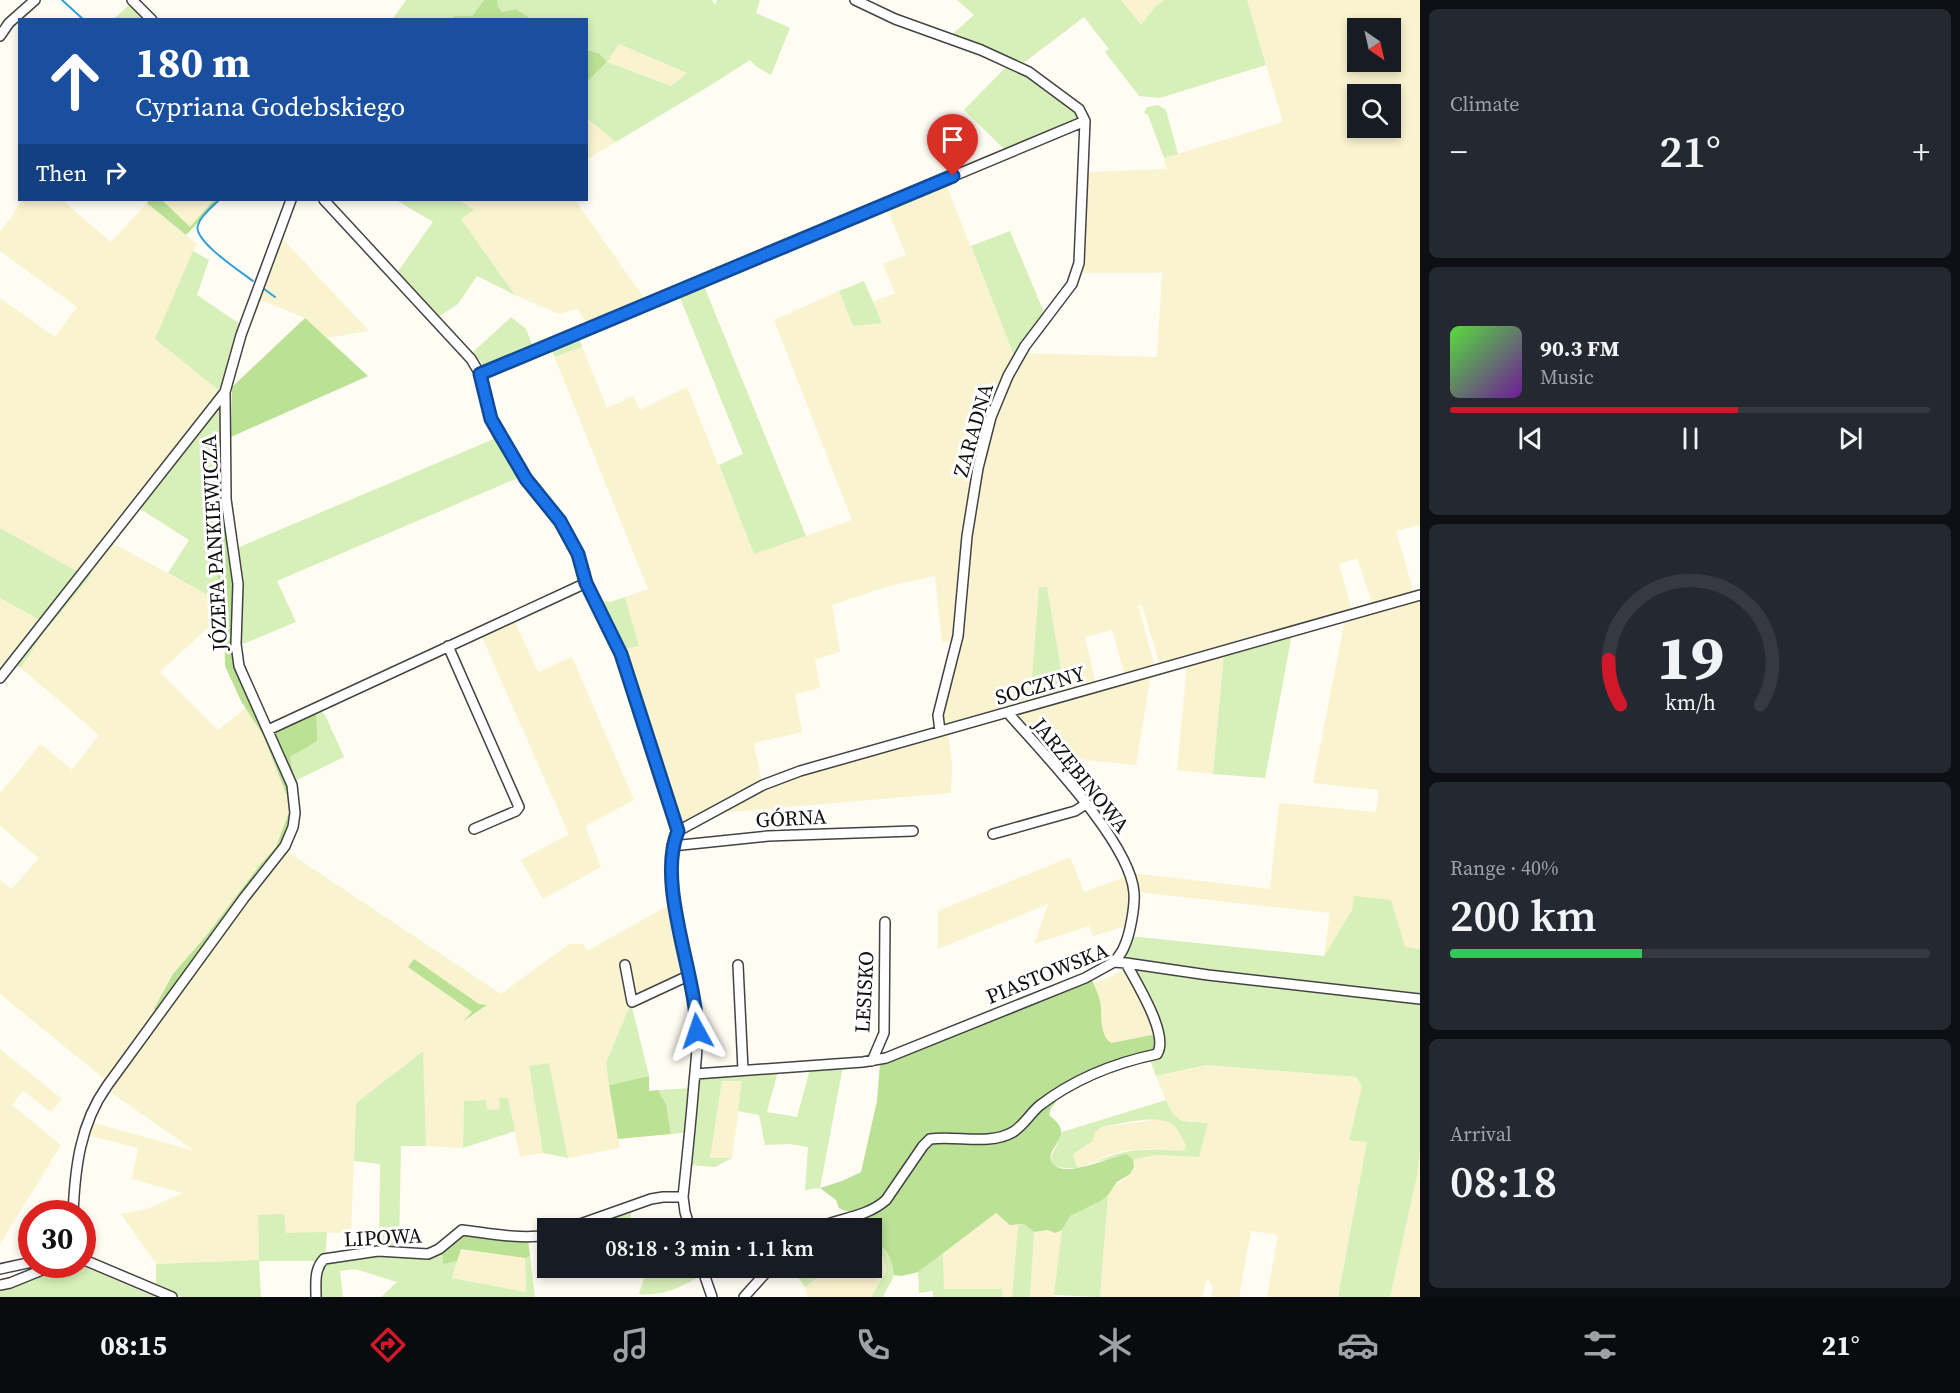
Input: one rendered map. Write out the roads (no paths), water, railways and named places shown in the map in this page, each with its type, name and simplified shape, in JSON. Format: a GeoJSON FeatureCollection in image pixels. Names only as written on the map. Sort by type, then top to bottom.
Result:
{"type":"FeatureCollection","features":[{"type":"Feature","properties":{"kind":"street"},"geometry":{"type":"LineString","coordinates":[[0,36],[9,23],[34,0]]}},
{"type":"Feature","properties":{"kind":"street"},"geometry":{"type":"LineString","coordinates":[[132,0],[150,18]]}},
{"type":"Feature","properties":{"kind":"street"},"geometry":{"type":"LineString","coordinates":[[480,374],[1085,121],[1078,109],[1029,72],[981,50],[895,19],[855,0]]}},
{"type":"Feature","properties":{"kind":"street","name":"ZARADNA"},"geometry":{"type":"LineString","coordinates":[[940,731],[938,716],[958,636],[966,536],[978,468],[992,417],[1008,376],[1025,346],[1072,284],[1079,263],[1085,121]]}},
{"type":"Feature","properties":{"kind":"street","name":"JÓZEFA PANKIEWICZA"},"geometry":{"type":"LineString","coordinates":[[74,1200],[79,1152],[92,1109],[285,846],[293,827],[295,813],[292,785],[239,666],[236,644],[238,584],[226,499],[225,392],[241,335],[291,201]]}},
{"type":"Feature","properties":{"kind":"street"},"geometry":{"type":"LineString","coordinates":[[325,201],[471,359],[480,374],[491,419],[526,479],[560,521],[578,554],[586,583],[621,654],[678,831],[672,846],[672,881],[696,1016],[694,1074],[683,1197],[686,1218]]}},
{"type":"Feature","properties":{"kind":"street"},"geometry":{"type":"LineString","coordinates":[[0,678],[225,392]]}},
{"type":"Feature","properties":{"kind":"street"},"geometry":{"type":"LineString","coordinates":[[268,730],[586,583]]}},
{"type":"Feature","properties":{"kind":"street","name":"SOCZYNY"},"geometry":{"type":"LineString","coordinates":[[678,831],[763,785],[800,771],[1420,594]]}},
{"type":"Feature","properties":{"kind":"street"},"geometry":{"type":"LineString","coordinates":[[448,646],[519,807],[516,811],[474,829]]}},
{"type":"Feature","properties":{"kind":"street","name":"JARZĘBINOWA"},"geometry":{"type":"LineString","coordinates":[[1008,713],[1108,832],[1127,866],[1134,893],[1131,921],[1124,948],[1114,963]]}},
{"type":"Feature","properties":{"kind":"street"},"geometry":{"type":"LineString","coordinates":[[993,834],[1075,811],[1086,804]]}},
{"type":"Feature","properties":{"kind":"street","name":"GÓRNA"},"geometry":{"type":"LineString","coordinates":[[672,846],[768,836],[913,831]]}},
{"type":"Feature","properties":{"kind":"street","name":"LESISKO"},"geometry":{"type":"LineString","coordinates":[[872,1061],[884,1033],[885,922]]}},
{"type":"Feature","properties":{"kind":"street","name":"PIASTOWSKA"},"geometry":{"type":"LineString","coordinates":[[694,1074],[872,1061],[886,1058],[1064,987],[1114,963],[1145,964],[1208,975],[1420,999]]}},
{"type":"Feature","properties":{"kind":"street"},"geometry":{"type":"LineString","coordinates":[[845,1218],[871,1211],[886,1200],[930,1139],[985,1139],[1005,1135],[1020,1127],[1044,1103],[1085,1077],[1119,1064],[1157,1054],[1161,1040],[1159,1032],[1143,992],[1126,963]]}},
{"type":"Feature","properties":{"kind":"street"},"geometry":{"type":"LineString","coordinates":[[625,965],[632,1002],[690,975]]}},
{"type":"Feature","properties":{"kind":"street"},"geometry":{"type":"LineString","coordinates":[[738,965],[743,1070]]}},
{"type":"Feature","properties":{"kind":"street"},"geometry":{"type":"LineString","coordinates":[[597,1218],[651,1199],[683,1197]]}},
{"type":"Feature","properties":{"kind":"street","name":"LIPOWA"},"geometry":{"type":"LineString","coordinates":[[316,1297],[316,1273],[318,1265],[324,1259],[378,1251],[428,1254],[439,1249],[462,1230],[537,1236]]}},
{"type":"Feature","properties":{"kind":"street"},"geometry":{"type":"LineString","coordinates":[[0,1269],[18,1265]]}},
{"type":"Feature","properties":{"kind":"street"},"geometry":{"type":"LineString","coordinates":[[96,1265],[172,1297]]}},
{"type":"Feature","properties":{"kind":"street"},"geometry":{"type":"LineString","coordinates":[[0,1285],[22,1278]]}},
{"type":"Feature","properties":{"kind":"street"},"geometry":{"type":"LineString","coordinates":[[705,1278],[712,1297]]}},
{"type":"Feature","properties":{"kind":"street"},"geometry":{"type":"LineString","coordinates":[[744,1297],[761,1278]]}},
{"type":"Feature","properties":{"kind":"waterway"},"geometry":{"type":"LineString","coordinates":[[62,0],[82,18]]}},
{"type":"Feature","properties":{"kind":"waterway"},"geometry":{"type":"LineString","coordinates":[[218,201],[202,218],[198,231],[210,247],[253,281]]}},
{"type":"Feature","properties":{"kind":"waterway"},"geometry":{"type":"LineString","coordinates":[[264,289],[275,297]]}}]}
